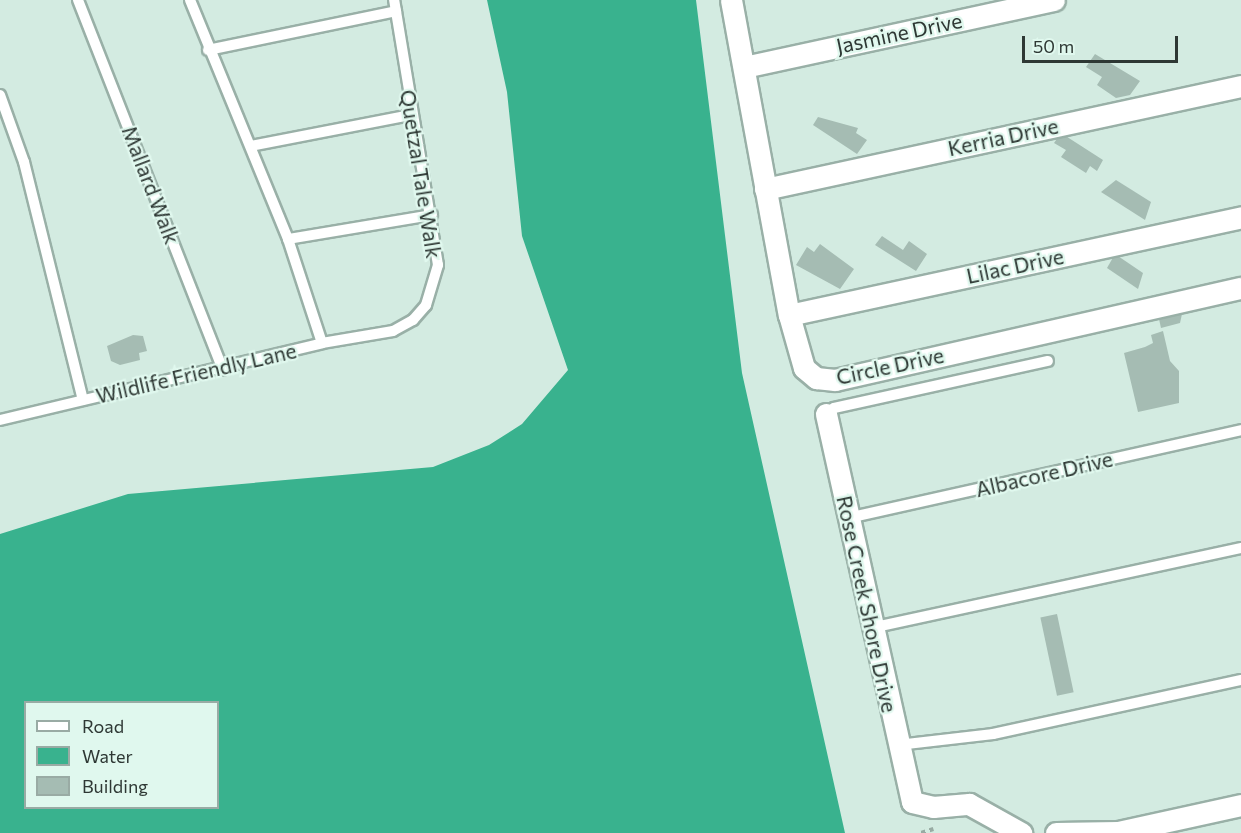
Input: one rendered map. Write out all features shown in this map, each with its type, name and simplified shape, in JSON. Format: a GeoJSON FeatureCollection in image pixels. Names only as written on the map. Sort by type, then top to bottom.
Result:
{"type":"FeatureCollection","features":[{"type":"Feature","properties":{"kind":"street","name":"Circle Drive"},"geometry":{"type":"LineString","coordinates":[[731,0],[789,315],[804,368],[816,378],[835,380],[1241,288]]}},
{"type":"Feature","properties":{"kind":"street","name":"Jasmine Drive"},"geometry":{"type":"LineString","coordinates":[[744,67],[1054,0]]}},
{"type":"Feature","properties":{"kind":"street","name":"Kerria Drive"},"geometry":{"type":"LineString","coordinates":[[765,189],[1241,86]]}},
{"type":"Feature","properties":{"kind":"street","name":"Lilac Drive"},"geometry":{"type":"LineString","coordinates":[[789,315],[1241,217]]}},
{"type":"Feature","properties":{"kind":"street","name":"Rose Creek Shore Drive"},"geometry":{"type":"LineString","coordinates":[[826,414],[870,628],[908,794],[919,806],[969,804],[1020,833]]}},
{"type":"Feature","properties":{"kind":"street"},"geometry":{"type":"LineString","coordinates":[[1056,833],[1118,832],[1241,805]]}},
{"type":"Feature","properties":{"kind":"lane","name":"Mallard Walk"},"geometry":{"type":"LineString","coordinates":[[78,0],[223,370]]}},
{"type":"Feature","properties":{"kind":"lane"},"geometry":{"type":"LineString","coordinates":[[190,0],[208,50],[251,146],[288,239],[322,343]]}},
{"type":"Feature","properties":{"kind":"lane"},"geometry":{"type":"LineString","coordinates":[[208,50],[395,6]]}},
{"type":"Feature","properties":{"kind":"lane","name":"Quetzal Tale Walk"},"geometry":{"type":"LineString","coordinates":[[393,332],[426,305],[438,265],[432,215],[410,115],[395,6]]}},
{"type":"Feature","properties":{"kind":"lane"},"geometry":{"type":"LineString","coordinates":[[0,94],[24,162],[83,400]]}},
{"type":"Feature","properties":{"kind":"lane"},"geometry":{"type":"LineString","coordinates":[[251,146],[410,115]]}},
{"type":"Feature","properties":{"kind":"lane"},"geometry":{"type":"LineString","coordinates":[[288,239],[432,215]]}},
{"type":"Feature","properties":{"kind":"lane","name":"Wildlife Friendly Lane"},"geometry":{"type":"LineString","coordinates":[[0,420],[223,370],[322,343],[393,332]]}},
{"type":"Feature","properties":{"kind":"lane"},"geometry":{"type":"LineString","coordinates":[[826,414],[834,408],[1048,361]]}},
{"type":"Feature","properties":{"kind":"lane","name":"Albacore Drive"},"geometry":{"type":"LineString","coordinates":[[848,518],[1241,430]]}},
{"type":"Feature","properties":{"kind":"lane"},"geometry":{"type":"LineString","coordinates":[[870,628],[1241,548]]}},
{"type":"Feature","properties":{"kind":"lane"},"geometry":{"type":"LineString","coordinates":[[898,745],[993,734],[1241,680]]}},
{"type":"Feature","properties":{"kind":"water"},"geometry":{"type":"Polygon","coordinates":[[[487,0],[696,0],[742,373],[845,833],[0,833],[0,534],[128,494],[433,467],[489,445],[522,424],[568,370],[522,236],[507,92],[487,0]]]}},
{"type":"Feature","properties":{"kind":"building"},"geometry":{"type":"Polygon","coordinates":[[[1095,54],[1140,81],[1130,95],[1116,98],[1097,85],[1102,77],[1086,67],[1095,54]]]}},
{"type":"Feature","properties":{"kind":"building"},"geometry":{"type":"Polygon","coordinates":[[[818,117],[858,128],[856,133],[867,140],[857,154],[813,125],[818,117]]]}},
{"type":"Feature","properties":{"kind":"building"},"geometry":{"type":"Polygon","coordinates":[[[1061,133],[1103,160],[1097,171],[1090,166],[1086,173],[1061,157],[1066,150],[1054,143],[1061,133]]]}},
{"type":"Feature","properties":{"kind":"building"},"geometry":{"type":"Polygon","coordinates":[[[1116,180],[1151,202],[1145,220],[1101,192],[1116,180]]]}},
{"type":"Feature","properties":{"kind":"building"},"geometry":{"type":"Polygon","coordinates":[[[882,236],[903,250],[909,241],[927,254],[916,271],[875,245],[882,236]]]}},
{"type":"Feature","properties":{"kind":"building"},"geometry":{"type":"Polygon","coordinates":[[[820,244],[854,269],[840,289],[796,265],[807,247],[814,252],[820,244]]]}},
{"type":"Feature","properties":{"kind":"building"},"geometry":{"type":"Polygon","coordinates":[[[1115,254],[1143,273],[1138,289],[1107,268],[1115,254]]]}},
{"type":"Feature","properties":{"kind":"building"},"geometry":{"type":"Polygon","coordinates":[[[1182,314],[1180,323],[1161,328],[1159,319],[1182,314]]]}},
{"type":"Feature","properties":{"kind":"building"},"geometry":{"type":"Polygon","coordinates":[[[1163,331],[1170,361],[1179,371],[1179,403],[1138,412],[1124,353],[1153,343],[1151,335],[1163,331]]]}},
{"type":"Feature","properties":{"kind":"building"},"geometry":{"type":"Polygon","coordinates":[[[133,335],[143,336],[147,351],[139,353],[140,360],[120,365],[111,361],[107,346],[133,335]]]}},
{"type":"Feature","properties":{"kind":"building"},"geometry":{"type":"Polygon","coordinates":[[[1057,614],[1074,692],[1057,696],[1040,618],[1057,614]]]}}]}
